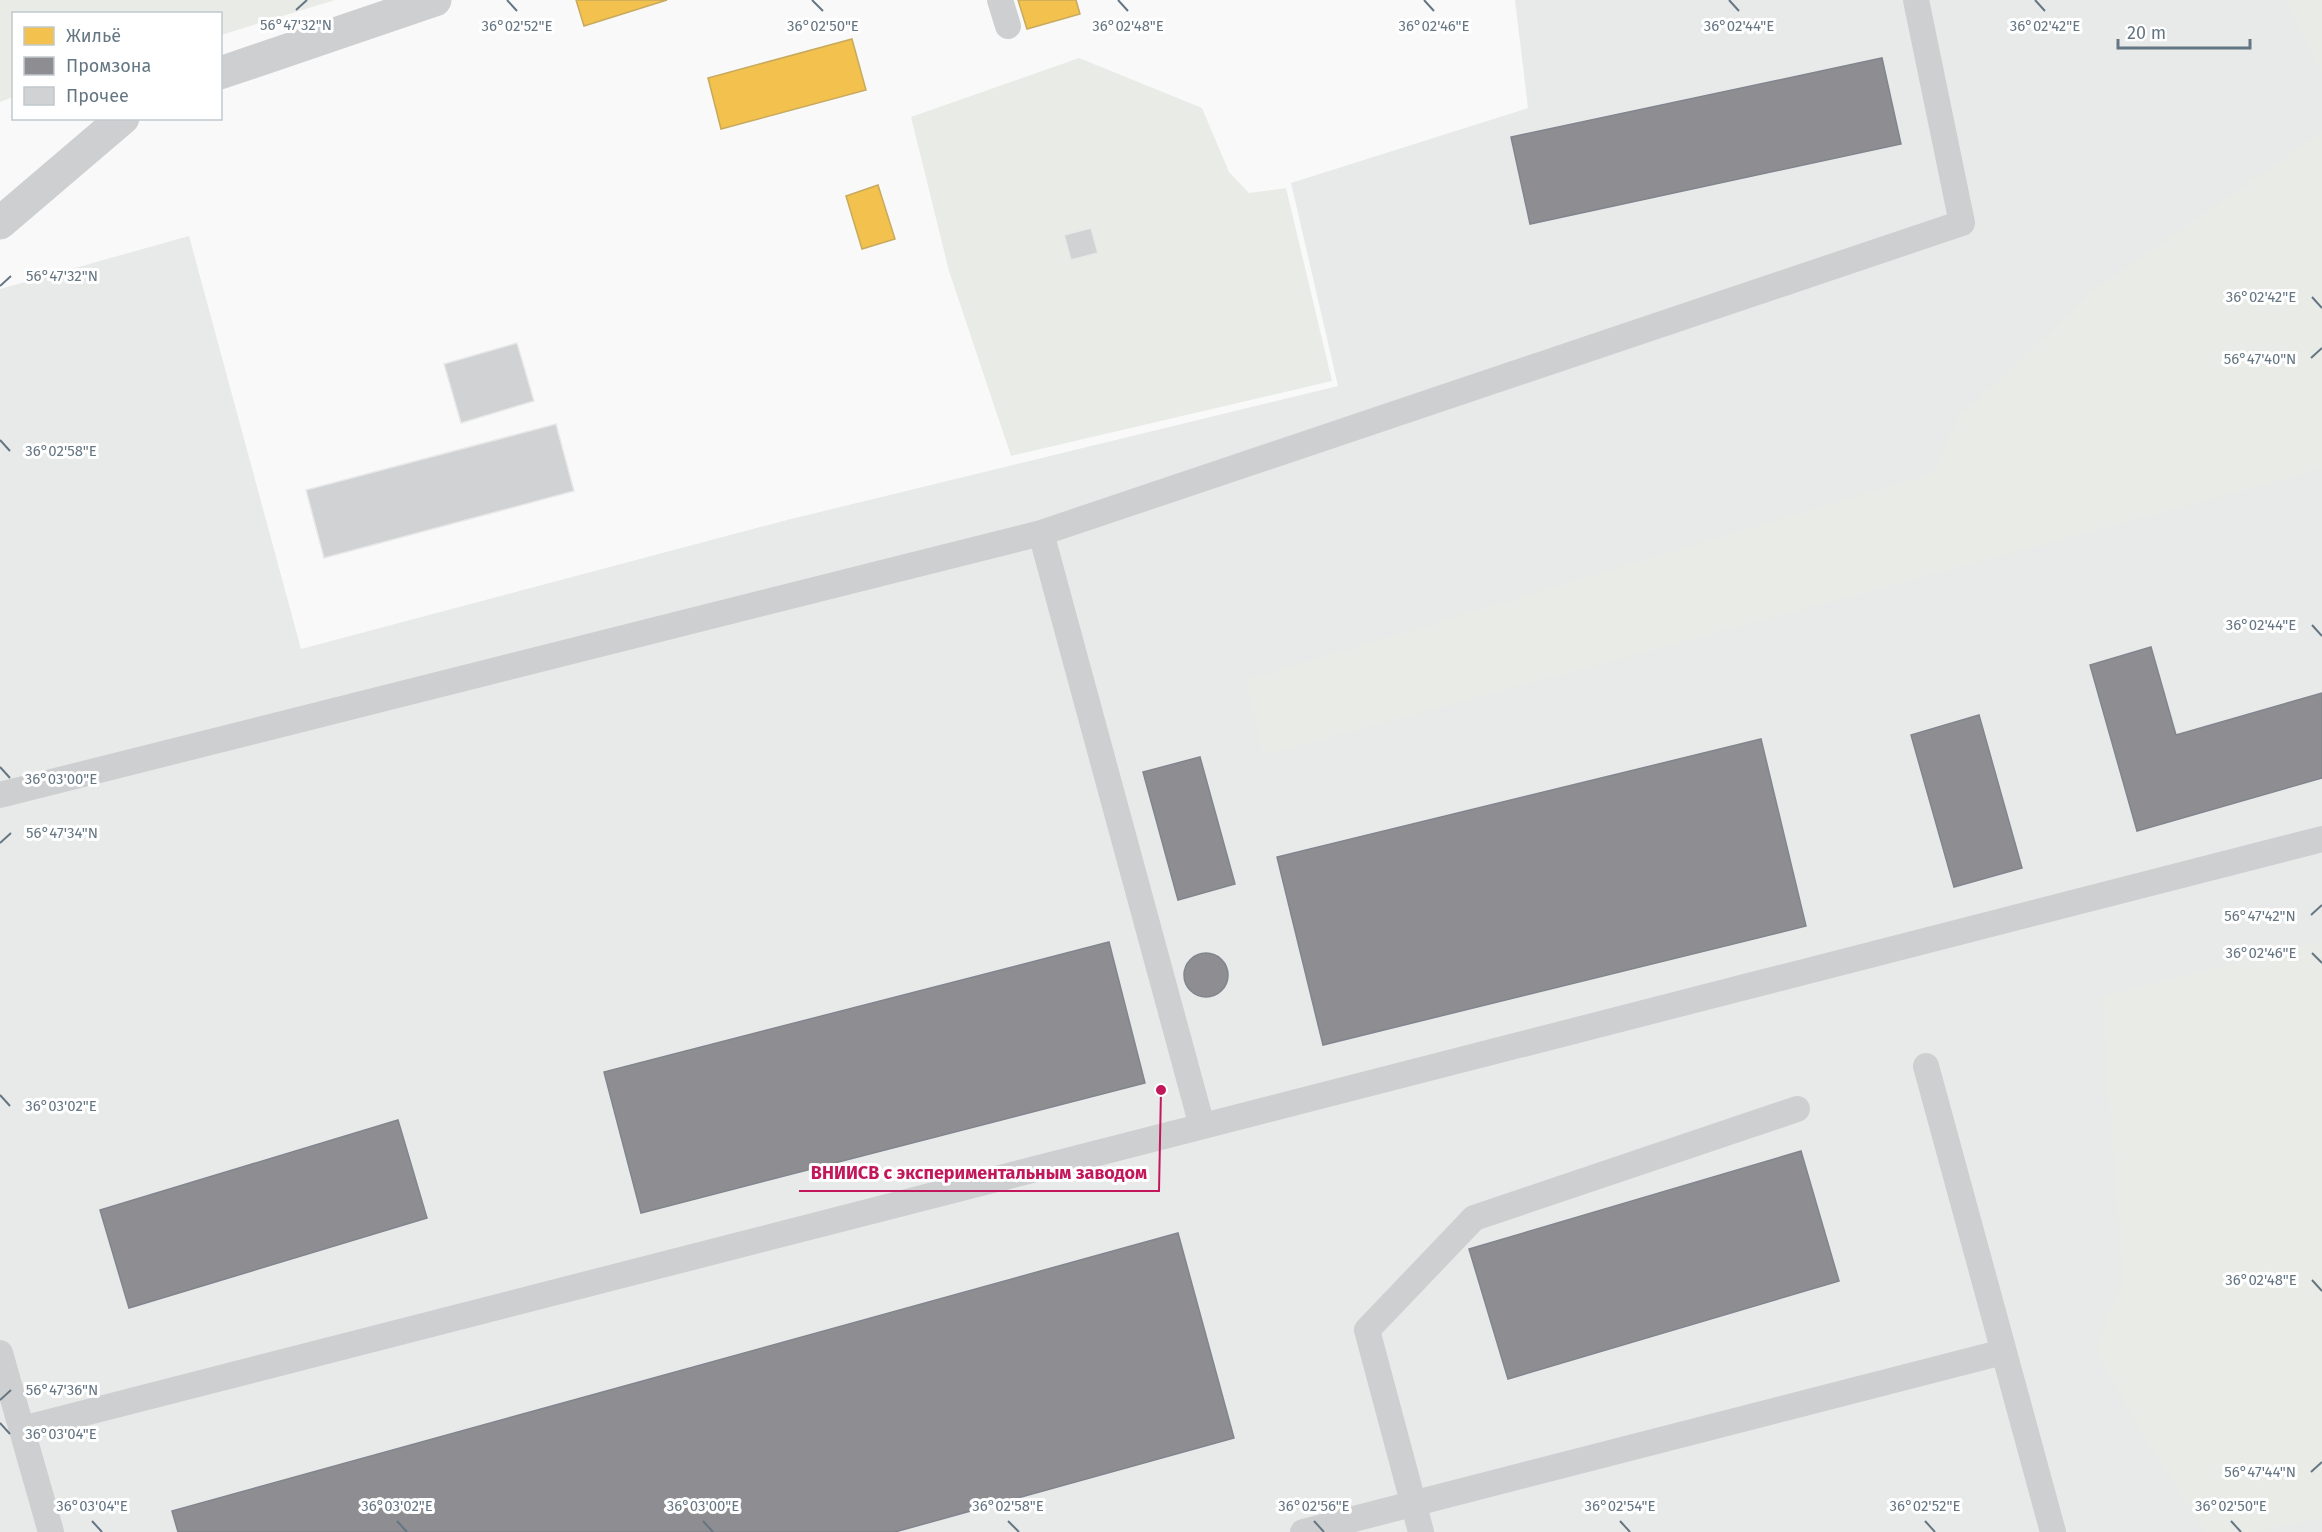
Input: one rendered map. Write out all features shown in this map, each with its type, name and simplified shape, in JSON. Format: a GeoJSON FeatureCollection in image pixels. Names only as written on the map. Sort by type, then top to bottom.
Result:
{"type":"FeatureCollection","features":[{"type":"Feature","properties":{"kind":"street"},"geometry":{"type":"LineString","coordinates":[[222,72],[435,0]]}},
{"type":"Feature","properties":{"kind":"street"},"geometry":{"type":"LineString","coordinates":[[0,223],[121,120]]}},
{"type":"Feature","properties":{"kind":"lane"},"geometry":{"type":"LineString","coordinates":[[1000,0],[1008,26]]}},
{"type":"Feature","properties":{"kind":"lane"},"geometry":{"type":"LineString","coordinates":[[0,795],[1041,533],[1962,223],[1917,0]]}},
{"type":"Feature","properties":{"kind":"lane"},"geometry":{"type":"LineString","coordinates":[[1041,533],[1202,1126]]}},
{"type":"Feature","properties":{"kind":"lane"},"geometry":{"type":"LineString","coordinates":[[22,1429],[2322,839]]}},
{"type":"Feature","properties":{"kind":"lane"},"geometry":{"type":"LineString","coordinates":[[1926,1066],[2053,1532]]}},
{"type":"Feature","properties":{"kind":"lane"},"geometry":{"type":"LineString","coordinates":[[1422,1532],[1367,1330],[1474,1218],[1797,1109]]}},
{"type":"Feature","properties":{"kind":"lane"},"geometry":{"type":"LineString","coordinates":[[1303,1532],[2003,1352]]}},
{"type":"Feature","properties":{"kind":"lane"},"geometry":{"type":"LineString","coordinates":[[0,1353],[51,1532]]}},
{"type":"Feature","properties":{"kind":"shaded area"},"geometry":{"type":"Polygon","coordinates":[[[0,0],[335,0],[222,35],[222,12],[12,12],[12,97],[0,102],[0,0]]]}},
{"type":"Feature","properties":{"kind":"shaded area"},"geometry":{"type":"Polygon","coordinates":[[[1515,0],[2322,0],[2322,1532],[0,1532],[0,289],[189,236],[301,649],[787,520],[1338,386],[1291,183],[1528,108],[1515,0]]]}},
{"type":"Feature","properties":{"kind":"shaded area"},"geometry":{"type":"Polygon","coordinates":[[[2287,0],[2322,0],[2322,74],[2287,0]]]}},
{"type":"Feature","properties":{"kind":"shaded area"},"geometry":{"type":"Polygon","coordinates":[[[1079,58],[1202,108],[1229,172],[1249,193],[1286,188],[1332,381],[1011,456],[949,271],[911,117],[1079,58]]]}},
{"type":"Feature","properties":{"kind":"shaded area"},"geometry":{"type":"Polygon","coordinates":[[[2322,132],[2322,469],[1264,755],[1246,680],[1933,473],[1958,418],[2097,288],[2322,132]]]}},
{"type":"Feature","properties":{"kind":"shaded area"},"geometry":{"type":"Polygon","coordinates":[[[2322,941],[2322,1518],[2255,1532],[2206,1532],[2137,1426],[2096,1347],[2123,1282],[2102,996],[2322,941]]]}},
{"type":"Feature","properties":{"kind":"building: Жильё"},"geometry":{"type":"Polygon","coordinates":[[[576,0],[667,0],[584,26],[576,0]]]}},
{"type":"Feature","properties":{"kind":"building: Жильё"},"geometry":{"type":"Polygon","coordinates":[[[1018,0],[1076,0],[1080,14],[1027,29],[1018,0]]]}},
{"type":"Feature","properties":{"kind":"building: Жильё"},"geometry":{"type":"Polygon","coordinates":[[[852,39],[866,90],[721,129],[708,78],[852,39]]]}},
{"type":"Feature","properties":{"kind":"building: Жильё"},"geometry":{"type":"Polygon","coordinates":[[[878,185],[895,239],[862,249],[846,196],[878,185]]]}},
{"type":"Feature","properties":{"kind":"building: Промзона"},"geometry":{"type":"Polygon","coordinates":[[[1882,58],[1901,144],[1530,224],[1511,137],[1882,58]]]}},
{"type":"Feature","properties":{"kind":"building: Промзона"},"geometry":{"type":"Polygon","coordinates":[[[2151,647],[2176,735],[2322,693],[2322,778],[2137,831],[2090,665],[2151,647]]]}},
{"type":"Feature","properties":{"kind":"building: Промзона"},"geometry":{"type":"Polygon","coordinates":[[[1979,715],[2022,868],[1954,887],[1911,735],[1979,715]]]}},
{"type":"Feature","properties":{"kind":"building: Промзона"},"geometry":{"type":"Polygon","coordinates":[[[1761,739],[1806,926],[1323,1045],[1277,857],[1761,739]]]}},
{"type":"Feature","properties":{"kind":"building: Промзона"},"geometry":{"type":"Polygon","coordinates":[[[1200,757],[1235,884],[1178,900],[1143,772],[1200,757]]]}},
{"type":"Feature","properties":{"kind":"building: Промзона"},"geometry":{"type":"Polygon","coordinates":[[[1109,942],[1145,1083],[641,1213],[604,1072],[1109,942]]]}},
{"type":"Feature","properties":{"kind":"building: Промзона"},"geometry":{"type":"Polygon","coordinates":[[[1206,953],[1221,960],[1228,975],[1221,990],[1206,997],[1191,990],[1184,975],[1191,960],[1206,953]]]}},
{"type":"Feature","properties":{"kind":"building: Промзона"},"geometry":{"type":"Polygon","coordinates":[[[398,1120],[427,1218],[129,1308],[100,1210],[398,1120]]]}},
{"type":"Feature","properties":{"kind":"building: Промзона"},"geometry":{"type":"Polygon","coordinates":[[[1801,1151],[1839,1281],[1508,1379],[1469,1249],[1801,1151]]]}},
{"type":"Feature","properties":{"kind":"building: Промзона"},"geometry":{"type":"Polygon","coordinates":[[[1178,1233],[1234,1438],[895,1532],[178,1532],[172,1511],[1178,1233]]]}},
{"type":"Feature","properties":{"kind":"building: Прочее"},"geometry":{"type":"Polygon","coordinates":[[[1091,228],[1098,253],[1071,260],[1064,235],[1091,228]]]}},
{"type":"Feature","properties":{"kind":"building: Прочее"},"geometry":{"type":"Polygon","coordinates":[[[517,343],[534,401],[461,423],[444,364],[517,343]]]}},
{"type":"Feature","properties":{"kind":"building: Прочее"},"geometry":{"type":"Polygon","coordinates":[[[556,424],[574,491],[324,558],[306,490],[556,424]]]}},
{"type":"Feature","properties":{"kind":"place","name":"ВНИИСВ с экспериментальным заводом"},"geometry":{"type":"Point","coordinates":[1161,1090]}}]}
